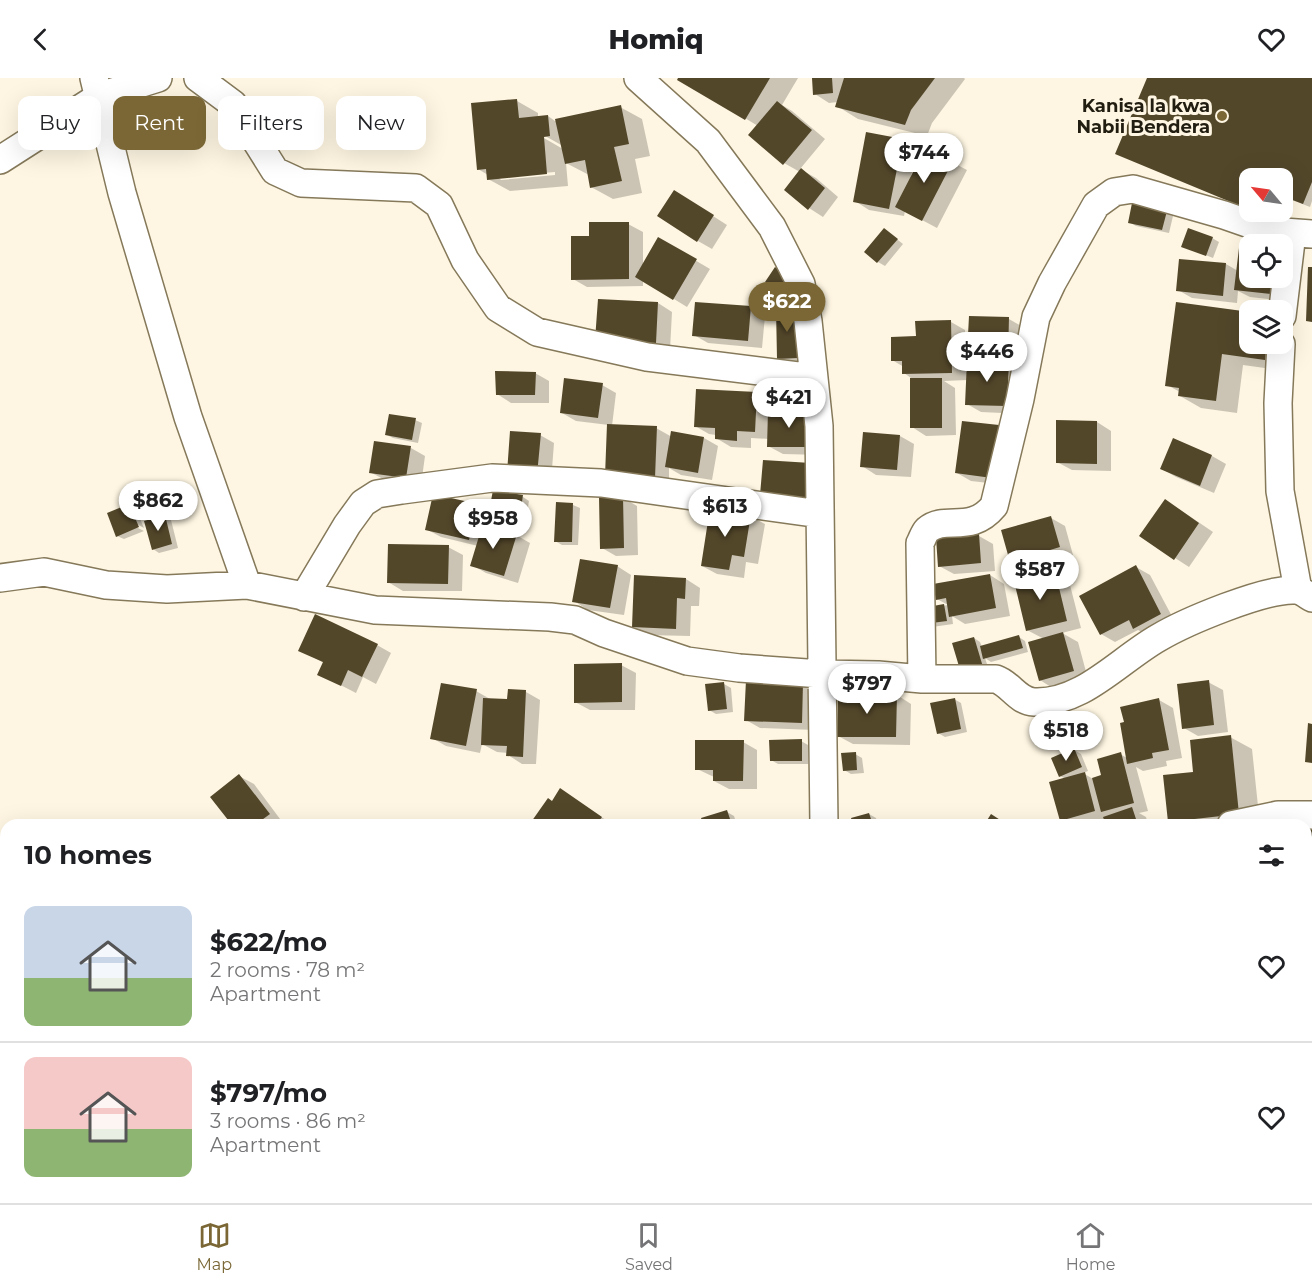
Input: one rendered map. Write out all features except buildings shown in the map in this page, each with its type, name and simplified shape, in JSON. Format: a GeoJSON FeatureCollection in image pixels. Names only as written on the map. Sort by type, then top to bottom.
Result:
{"type":"FeatureCollection","features":[{"type":"Feature","properties":{"kind":"street"},"geometry":{"type":"LineString","coordinates":[[0,160],[97,87],[158,78]]}},
{"type":"Feature","properties":{"kind":"street"},"geometry":{"type":"LineString","coordinates":[[198,78],[233,104],[275,171],[288,179],[301,183],[416,188],[439,205],[465,260],[498,308],[537,332],[647,357],[814,378]]}},
{"type":"Feature","properties":{"kind":"street"},"geometry":{"type":"LineString","coordinates":[[638,78],[708,141],[772,227],[801,284],[808,321],[819,426],[824,819]]}},
{"type":"Feature","properties":{"kind":"street"},"geometry":{"type":"LineString","coordinates":[[97,87],[122,193],[184,406],[247,585]]}},
{"type":"Feature","properties":{"kind":"street"},"geometry":{"type":"LineString","coordinates":[[922,679],[920,543],[927,530],[944,524],[968,524],[994,506],[1020,399],[1036,317],[1057,273],[1096,206],[1114,192],[1133,189],[1224,215],[1270,231],[1302,233],[1286,300]]}},
{"type":"Feature","properties":{"kind":"street"},"geometry":{"type":"LineString","coordinates":[[0,578],[44,572],[106,585],[167,589],[247,585],[375,610],[522,615],[575,620],[615,637],[687,661],[739,668],[821,674],[878,675],[922,679],[996,679],[1005,682],[1024,700],[1034,702],[1060,700],[1076,694],[1158,638],[1209,613],[1275,592],[1305,594],[1280,491],[1278,403],[1280,354]]}},
{"type":"Feature","properties":{"kind":"street"},"geometry":{"type":"LineString","coordinates":[[304,597],[346,525],[363,503],[377,494],[492,478],[601,483],[820,514]]}},
{"type":"Feature","properties":{"kind":"street"},"geometry":{"type":"LineString","coordinates":[[1259,819],[1278,815],[1312,815]]}},
{"type":"Feature","properties":{"kind":"place","name":"Kanisa la kwa Nabii Bendera"},"geometry":{"type":"Point","coordinates":[1222,116]}}]}
